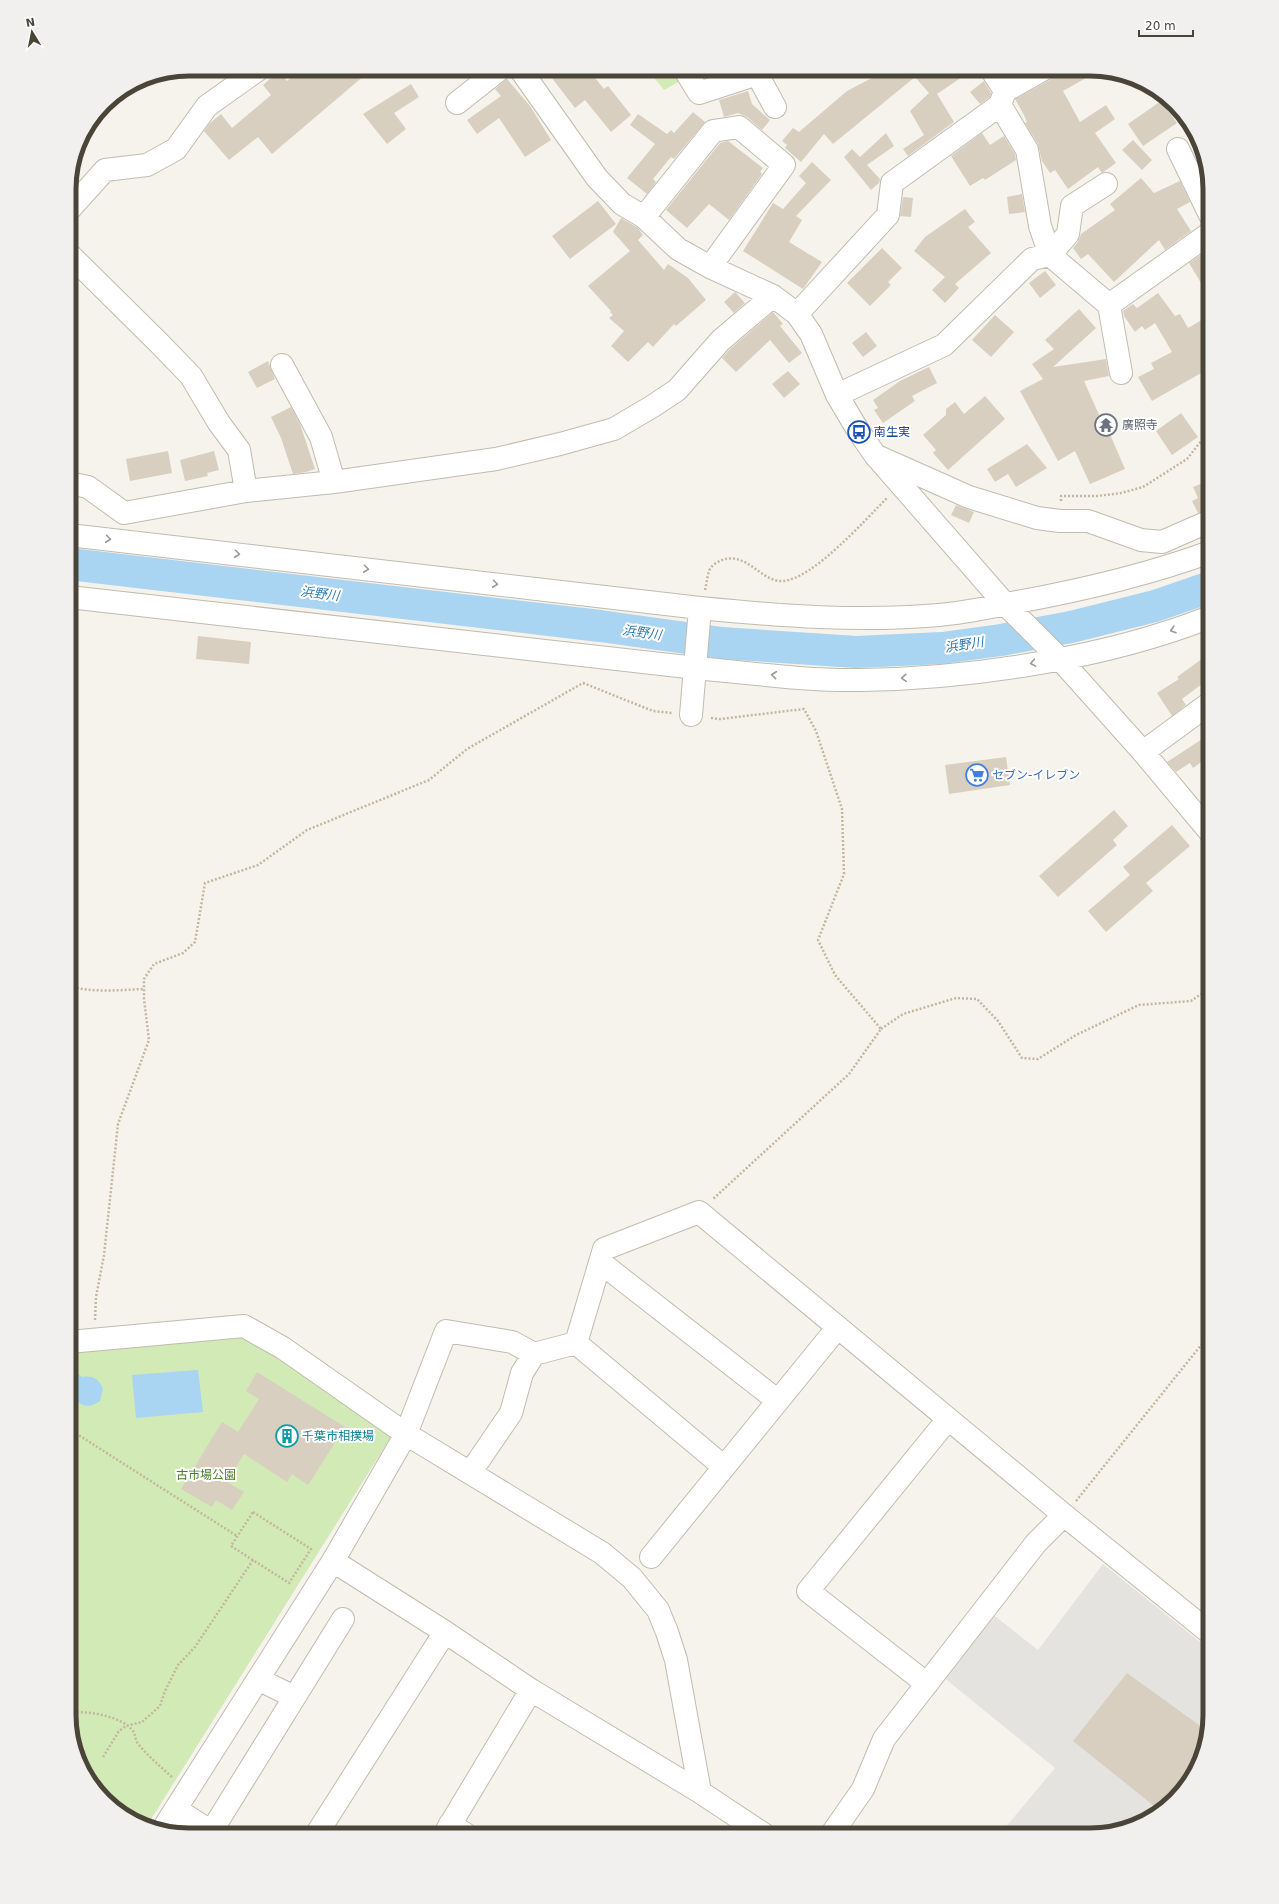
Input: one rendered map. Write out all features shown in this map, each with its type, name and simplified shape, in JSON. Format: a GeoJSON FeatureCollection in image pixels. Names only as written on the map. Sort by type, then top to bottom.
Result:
{"type":"FeatureCollection","features":[{"type":"Feature","properties":{"kind":"street"},"geometry":{"type":"LineString","coordinates":[[76,202],[104,170],[147,165],[176,149],[207,106],[249,76]]}},
{"type":"Feature","properties":{"kind":"street"},"geometry":{"type":"LineString","coordinates":[[457,103],[491,76]]}},
{"type":"Feature","properties":{"kind":"street"},"geometry":{"type":"LineString","coordinates":[[525,76],[597,178],[622,204],[644,217],[678,248],[710,267],[772,296],[797,314],[811,334],[837,395],[858,432],[875,455],[1004,604],[1059,658],[1143,752],[1203,824]]}},
{"type":"Feature","properties":{"kind":"street"},"geometry":{"type":"LineString","coordinates":[[689,76],[700,93],[751,76]]}},
{"type":"Feature","properties":{"kind":"street"},"geometry":{"type":"LineString","coordinates":[[758,76],[775,107]]}},
{"type":"Feature","properties":{"kind":"street"},"geometry":{"type":"LineString","coordinates":[[994,76],[1027,150],[1040,226],[1050,255],[1109,305],[1121,373]]}},
{"type":"Feature","properties":{"kind":"street"},"geometry":{"type":"LineString","coordinates":[[797,314],[888,215],[892,183],[1034,76]]}},
{"type":"Feature","properties":{"kind":"street"},"geometry":{"type":"LineString","coordinates":[[644,217],[712,131],[739,128],[784,164],[710,267]]}},
{"type":"Feature","properties":{"kind":"street"},"geometry":{"type":"LineString","coordinates":[[1178,149],[1203,201]]}},
{"type":"Feature","properties":{"kind":"street"},"geometry":{"type":"LineString","coordinates":[[837,395],[944,345],[1032,258],[1050,255],[1068,234],[1072,206],[1106,184]]}},
{"type":"Feature","properties":{"kind":"street"},"geometry":{"type":"LineString","coordinates":[[1109,305],[1203,238]]}},
{"type":"Feature","properties":{"kind":"street"},"geometry":{"type":"LineString","coordinates":[[76,261],[191,376],[219,423],[239,450],[246,491]]}},
{"type":"Feature","properties":{"kind":"street"},"geometry":{"type":"LineString","coordinates":[[76,484],[88,487],[124,514],[246,491],[334,482],[496,459],[560,444],[614,429],[677,390],[721,340],[772,296]]}},
{"type":"Feature","properties":{"kind":"street"},"geometry":{"type":"LineString","coordinates":[[282,365],[322,437],[334,482]]}},
{"type":"Feature","properties":{"kind":"street"},"geometry":{"type":"LineString","coordinates":[[875,455],[970,497],[1037,518],[1060,521],[1088,521],[1141,540],[1162,542],[1203,524]]}},
{"type":"Feature","properties":{"kind":"street"},"geometry":{"type":"LineString","coordinates":[[76,536],[700,608],[778,615],[855,618],[940,615],[1004,604],[1116,582],[1172,566],[1203,555]]}},
{"type":"Feature","properties":{"kind":"street"},"geometry":{"type":"LineString","coordinates":[[1162,542],[1172,566]]}},
{"type":"Feature","properties":{"kind":"street"},"geometry":{"type":"LineString","coordinates":[[76,598],[696,668],[791,677],[862,680],[990,671],[1126,644],[1203,619]]}},
{"type":"Feature","properties":{"kind":"street"},"geometry":{"type":"LineString","coordinates":[[691,715],[700,608]]}},
{"type":"Feature","properties":{"kind":"street"},"geometry":{"type":"LineString","coordinates":[[1143,752],[1203,708]]}},
{"type":"Feature","properties":{"kind":"street"},"geometry":{"type":"LineString","coordinates":[[576,1343],[604,1249],[699,1212],[1064,1515],[1203,1627]]}},
{"type":"Feature","properties":{"kind":"street"},"geometry":{"type":"LineString","coordinates":[[600,1262],[778,1401]]}},
{"type":"Feature","properties":{"kind":"street"},"geometry":{"type":"LineString","coordinates":[[76,1341],[244,1326],[284,1348],[406,1434],[602,1553],[632,1578],[658,1610],[676,1660],[700,1792]]}},
{"type":"Feature","properties":{"kind":"street"},"geometry":{"type":"LineString","coordinates":[[650,1557],[838,1327]]}},
{"type":"Feature","properties":{"kind":"street"},"geometry":{"type":"LineString","coordinates":[[165,1826],[333,1561],[406,1434],[446,1330],[512,1342],[534,1354]]}},
{"type":"Feature","properties":{"kind":"street"},"geometry":{"type":"LineString","coordinates":[[470,1473],[511,1413],[522,1373],[534,1354],[576,1343]]}},
{"type":"Feature","properties":{"kind":"street"},"geometry":{"type":"LineString","coordinates":[[576,1343],[724,1467]]}},
{"type":"Feature","properties":{"kind":"street"},"geometry":{"type":"LineString","coordinates":[[927,1684],[808,1591],[948,1419]]}},
{"type":"Feature","properties":{"kind":"street"},"geometry":{"type":"LineString","coordinates":[[836,1828],[863,1789],[884,1739],[1036,1543],[1064,1515]]}},
{"type":"Feature","properties":{"kind":"street"},"geometry":{"type":"LineString","coordinates":[[333,1561],[445,1632],[531,1690],[700,1792],[754,1828]]}},
{"type":"Feature","properties":{"kind":"street"},"geometry":{"type":"LineString","coordinates":[[216,1828],[294,1697],[343,1619]]}},
{"type":"Feature","properties":{"kind":"street"},"geometry":{"type":"LineString","coordinates":[[320,1828],[445,1632]]}},
{"type":"Feature","properties":{"kind":"street"},"geometry":{"type":"LineString","coordinates":[[258,1679],[294,1697]]}},
{"type":"Feature","properties":{"kind":"street"},"geometry":{"type":"LineString","coordinates":[[456,1828],[531,1690]]}},
{"type":"Feature","properties":{"kind":"street"},"geometry":{"type":"LineString","coordinates":[[176,1809],[205,1828]]}},
{"type":"Feature","properties":{"kind":"path"},"geometry":{"type":"LineString","coordinates":[[1060,521],[1061,496],[1097,496],[1121,493],[1143,487],[1187,459],[1203,439]]}},
{"type":"Feature","properties":{"kind":"path"},"geometry":{"type":"LineString","coordinates":[[700,608],[710,569],[717,562],[729,558],[740,559],[770,578],[782,582],[795,579],[826,558],[900,485]]}},
{"type":"Feature","properties":{"kind":"path"},"geometry":{"type":"LineString","coordinates":[[94,1339],[96,1297],[104,1255],[118,1124],[148,1040],[144,979],[154,964],[183,953],[195,942],[205,883],[258,865],[307,830],[429,780],[467,749],[583,683],[653,711],[720,719],[804,710],[816,731],[842,808],[844,874],[818,940],[835,975],[881,1029]]}},
{"type":"Feature","properties":{"kind":"path"},"geometry":{"type":"LineString","coordinates":[[76,988],[114,991],[144,989]]}},
{"type":"Feature","properties":{"kind":"path"},"geometry":{"type":"LineString","coordinates":[[699,1212],[849,1074],[881,1029],[903,1014],[956,998],[977,999],[998,1021],[1022,1058],[1038,1059],[1076,1035],[1139,1005],[1191,1001],[1203,993]]}},
{"type":"Feature","properties":{"kind":"path"},"geometry":{"type":"LineString","coordinates":[[1064,1515],[1203,1343]]}},
{"type":"Feature","properties":{"kind":"path"},"geometry":{"type":"LineString","coordinates":[[76,1433],[237,1536]]}},
{"type":"Feature","properties":{"kind":"path"},"geometry":{"type":"LineString","coordinates":[[253,1512],[311,1549],[289,1583],[231,1546],[237,1536],[253,1512]]}},
{"type":"Feature","properties":{"kind":"path"},"geometry":{"type":"LineString","coordinates":[[103,1757],[119,1731],[126,1726],[142,1722],[160,1706],[165,1691],[178,1665],[194,1647],[253,1560]]}},
{"type":"Feature","properties":{"kind":"path"},"geometry":{"type":"LineString","coordinates":[[76,1712],[82,1711],[104,1715],[126,1726],[133,1732],[136,1742],[147,1755],[188,1789]]}},
{"type":"Feature","properties":{"kind":"green space"},"geometry":{"type":"Polygon","coordinates":[[[653,76],[680,76],[680,81],[664,90],[653,76]]]}},
{"type":"Feature","properties":{"kind":"green space","name":"古市場公園"},"geometry":{"type":"Polygon","coordinates":[[[241,1335],[394,1432],[150,1821],[126,1809],[104,1790],[91,1772],[80,1744],[77,1730],[76,1350],[241,1335]]]}},
{"type":"Feature","properties":{"kind":"shaded area"},"geometry":{"type":"Polygon","coordinates":[[[1103,1564],[1203,1644],[1203,1715],[1199,1744],[1188,1772],[1180,1784],[1159,1805],[1147,1813],[1133,1819],[1105,1827],[1005,1828],[1055,1768],[942,1676],[991,1613],[1038,1650],[1103,1564]]]}},
{"type":"Feature","properties":{"kind":"water"},"geometry":{"type":"Polygon","coordinates":[[[198,1370],[203,1412],[136,1418],[132,1375],[198,1370]]]}},
{"type":"Feature","properties":{"kind":"water"},"geometry":{"type":"Polygon","coordinates":[[[76,1373],[82,1377],[95,1378],[103,1389],[100,1401],[88,1406],[79,1403],[76,1400],[76,1373]]]}},
{"type":"Feature","properties":{"kind":"building"},"geometry":{"type":"Polygon","coordinates":[[[273,76],[283,76],[287,81],[293,76],[364,76],[272,154],[258,137],[229,160],[204,131],[210,123],[221,114],[232,128],[271,95],[263,85],[273,76]]]}},
{"type":"Feature","properties":{"kind":"building"},"geometry":{"type":"Polygon","coordinates":[[[550,76],[594,76],[604,89],[608,86],[631,115],[611,132],[585,100],[575,108],[550,76]]]}},
{"type":"Feature","properties":{"kind":"building"},"geometry":{"type":"Polygon","coordinates":[[[876,76],[964,76],[937,94],[954,122],[908,156],[903,149],[924,135],[910,111],[929,93],[915,77],[833,144],[824,134],[801,162],[785,148],[787,145],[782,141],[793,128],[799,132],[847,91],[876,76]]]}},
{"type":"Feature","properties":{"kind":"building"},"geometry":{"type":"Polygon","coordinates":[[[1054,76],[1089,76],[1063,91],[1080,122],[1106,105],[1115,119],[1095,133],[1116,163],[1102,173],[1098,167],[1068,189],[1055,170],[1050,173],[1042,161],[1038,144],[1025,123],[1027,122],[1015,99],[1050,80],[1054,76]]]}},
{"type":"Feature","properties":{"kind":"building"},"geometry":{"type":"Polygon","coordinates":[[[507,79],[530,106],[551,140],[525,157],[499,118],[477,134],[467,120],[501,96],[495,89],[507,79]]]}},
{"type":"Feature","properties":{"kind":"building"},"geometry":{"type":"Polygon","coordinates":[[[984,81],[991,93],[990,97],[980,104],[970,92],[984,81]]]}},
{"type":"Feature","properties":{"kind":"building"},"geometry":{"type":"Polygon","coordinates":[[[411,84],[419,97],[394,113],[406,129],[387,144],[363,114],[411,84]]]}},
{"type":"Feature","properties":{"kind":"building"},"geometry":{"type":"Polygon","coordinates":[[[748,91],[752,104],[770,120],[762,130],[747,117],[738,113],[724,117],[719,100],[748,91]]]}},
{"type":"Feature","properties":{"kind":"building"},"geometry":{"type":"Polygon","coordinates":[[[1161,101],[1177,123],[1143,146],[1128,124],[1161,101]]]}},
{"type":"Feature","properties":{"kind":"building"},"geometry":{"type":"Polygon","coordinates":[[[693,112],[705,122],[674,159],[671,157],[653,179],[656,182],[647,194],[627,178],[655,144],[630,125],[638,114],[667,134],[671,130],[674,133],[693,112]]]}},
{"type":"Feature","properties":{"kind":"building"},"geometry":{"type":"Polygon","coordinates":[[[886,133],[894,146],[867,165],[880,179],[879,183],[871,190],[844,157],[852,149],[860,157],[886,133]]]}},
{"type":"Feature","properties":{"kind":"building"},"geometry":{"type":"Polygon","coordinates":[[[982,133],[990,145],[1004,136],[1015,154],[1016,160],[985,180],[983,178],[970,186],[951,156],[982,133]]]}},
{"type":"Feature","properties":{"kind":"building"},"geometry":{"type":"Polygon","coordinates":[[[1133,140],[1152,160],[1142,170],[1122,150],[1133,140]]]}},
{"type":"Feature","properties":{"kind":"building"},"geometry":{"type":"Polygon","coordinates":[[[728,141],[763,168],[760,172],[762,174],[729,220],[709,204],[687,228],[666,210],[720,143],[728,141]]]}},
{"type":"Feature","properties":{"kind":"building"},"geometry":{"type":"Polygon","coordinates":[[[812,162],[831,180],[796,216],[802,220],[789,242],[822,262],[803,289],[743,251],[773,203],[783,209],[806,183],[799,176],[812,162]]]}},
{"type":"Feature","properties":{"kind":"building"},"geometry":{"type":"Polygon","coordinates":[[[1141,178],[1154,193],[1180,181],[1190,202],[1177,209],[1191,231],[1165,250],[1159,240],[1114,282],[1088,254],[1081,259],[1073,248],[1078,242],[1081,234],[1115,210],[1110,204],[1141,178]]]}},
{"type":"Feature","properties":{"kind":"building"},"geometry":{"type":"Polygon","coordinates":[[[1022,194],[1025,212],[1009,214],[1007,197],[1022,194]]]}},
{"type":"Feature","properties":{"kind":"building"},"geometry":{"type":"Polygon","coordinates":[[[903,197],[913,198],[911,217],[900,216],[903,197]]]}},
{"type":"Feature","properties":{"kind":"building"},"geometry":{"type":"Polygon","coordinates":[[[598,201],[616,224],[570,259],[552,236],[598,201]]]}},
{"type":"Feature","properties":{"kind":"building"},"geometry":{"type":"Polygon","coordinates":[[[965,209],[975,222],[968,227],[991,253],[955,284],[959,288],[945,303],[932,290],[945,277],[914,251],[925,237],[965,209]]]}},
{"type":"Feature","properties":{"kind":"building"},"geometry":{"type":"Polygon","coordinates":[[[621,218],[638,228],[643,235],[638,240],[664,270],[668,264],[688,278],[706,300],[676,326],[674,324],[653,347],[648,342],[628,362],[611,346],[624,331],[609,318],[613,315],[610,312],[611,311],[588,286],[630,251],[613,232],[621,218]]]}},
{"type":"Feature","properties":{"kind":"building"},"geometry":{"type":"Polygon","coordinates":[[[882,248],[902,268],[888,282],[891,285],[870,306],[847,283],[882,248]]]}},
{"type":"Feature","properties":{"kind":"building"},"geometry":{"type":"Polygon","coordinates":[[[1203,253],[1203,286],[1189,263],[1203,253]]]}},
{"type":"Feature","properties":{"kind":"building"},"geometry":{"type":"Polygon","coordinates":[[[1045,271],[1056,285],[1040,298],[1029,283],[1045,271]]]}},
{"type":"Feature","properties":{"kind":"building"},"geometry":{"type":"Polygon","coordinates":[[[735,292],[745,303],[734,313],[724,302],[735,292]]]}},
{"type":"Feature","properties":{"kind":"building"},"geometry":{"type":"Polygon","coordinates":[[[1158,293],[1175,316],[1180,314],[1188,328],[1203,319],[1203,372],[1152,401],[1138,377],[1154,369],[1151,363],[1172,352],[1155,323],[1145,330],[1142,326],[1135,332],[1124,316],[1123,311],[1133,304],[1137,308],[1158,293]]]}},
{"type":"Feature","properties":{"kind":"building"},"geometry":{"type":"Polygon","coordinates":[[[1079,309],[1096,328],[1053,367],[1106,359],[1109,376],[1084,381],[1103,424],[1105,423],[1125,469],[1090,484],[1075,451],[1058,461],[1020,391],[1043,379],[1032,364],[1054,349],[1045,340],[1079,309]]]}},
{"type":"Feature","properties":{"kind":"building"},"geometry":{"type":"Polygon","coordinates":[[[773,312],[783,324],[780,326],[802,353],[789,363],[770,340],[736,372],[722,358],[730,349],[773,312]]]}},
{"type":"Feature","properties":{"kind":"building"},"geometry":{"type":"Polygon","coordinates":[[[995,315],[1014,332],[991,357],[972,340],[995,315]]]}},
{"type":"Feature","properties":{"kind":"building"},"geometry":{"type":"Polygon","coordinates":[[[866,332],[877,346],[863,357],[852,343],[866,332]]]}},
{"type":"Feature","properties":{"kind":"building"},"geometry":{"type":"Polygon","coordinates":[[[268,361],[275,379],[257,388],[248,372],[268,361]]]}},
{"type":"Feature","properties":{"kind":"building"},"geometry":{"type":"Polygon","coordinates":[[[929,367],[937,383],[912,396],[915,401],[883,423],[874,410],[878,408],[873,400],[900,381],[929,367]]]}},
{"type":"Feature","properties":{"kind":"building"},"geometry":{"type":"Polygon","coordinates":[[[788,371],[800,384],[784,398],[772,384],[788,371]]]}},
{"type":"Feature","properties":{"kind":"building"},"geometry":{"type":"Polygon","coordinates":[[[985,396],[1005,419],[948,470],[933,453],[936,450],[923,435],[946,415],[946,409],[955,402],[964,414],[985,396]]]}},
{"type":"Feature","properties":{"kind":"building"},"geometry":{"type":"Polygon","coordinates":[[[291,407],[300,424],[315,469],[293,474],[281,438],[271,417],[291,407]]]}},
{"type":"Feature","properties":{"kind":"building"},"geometry":{"type":"Polygon","coordinates":[[[1181,413],[1198,437],[1172,455],[1156,431],[1181,413]]]}},
{"type":"Feature","properties":{"kind":"building"},"geometry":{"type":"Polygon","coordinates":[[[1027,444],[1047,468],[1016,487],[1008,474],[995,482],[987,469],[1027,444]]]}},
{"type":"Feature","properties":{"kind":"building"},"geometry":{"type":"Polygon","coordinates":[[[168,451],[172,473],[130,481],[126,459],[168,451]]]}},
{"type":"Feature","properties":{"kind":"building"},"geometry":{"type":"Polygon","coordinates":[[[214,451],[219,470],[207,473],[208,476],[185,481],[180,460],[214,451]]]}},
{"type":"Feature","properties":{"kind":"building"},"geometry":{"type":"Polygon","coordinates":[[[1203,483],[1203,511],[1198,513],[1192,501],[1198,498],[1193,487],[1203,483]]]}},
{"type":"Feature","properties":{"kind":"building"},"geometry":{"type":"Polygon","coordinates":[[[956,505],[974,512],[969,523],[951,515],[956,505]]]}},
{"type":"Feature","properties":{"kind":"building"},"geometry":{"type":"Polygon","coordinates":[[[198,636],[251,642],[249,664],[196,659],[198,636]]]}},
{"type":"Feature","properties":{"kind":"building"},"geometry":{"type":"Polygon","coordinates":[[[1203,658],[1203,683],[1182,699],[1186,705],[1172,716],[1157,693],[1179,679],[1177,677],[1203,658]]]}},
{"type":"Feature","properties":{"kind":"building"},"geometry":{"type":"Polygon","coordinates":[[[1203,739],[1203,761],[1193,768],[1190,763],[1176,772],[1167,762],[1203,739]]]}},
{"type":"Feature","properties":{"kind":"building","name":"セブン-イレブン"},"geometry":{"type":"Polygon","coordinates":[[[1006,757],[1010,785],[949,794],[945,765],[1006,757]]]}},
{"type":"Feature","properties":{"kind":"building"},"geometry":{"type":"Polygon","coordinates":[[[1114,810],[1128,826],[1113,840],[1117,845],[1058,897],[1039,876],[1114,810]]]}},
{"type":"Feature","properties":{"kind":"building"},"geometry":{"type":"Polygon","coordinates":[[[1172,825],[1190,846],[1146,883],[1153,891],[1106,932],[1088,911],[1130,875],[1123,867],[1172,825]]]}},
{"type":"Feature","properties":{"kind":"building","name":"千葉市相撲場"},"geometry":{"type":"Polygon","coordinates":[[[257,1372],[345,1427],[308,1485],[292,1474],[287,1482],[244,1454],[227,1482],[244,1492],[232,1510],[216,1500],[212,1507],[181,1489],[222,1422],[238,1432],[259,1399],[246,1391],[257,1372]]]}},
{"type":"Feature","properties":{"kind":"building"},"geometry":{"type":"Polygon","coordinates":[[[1127,1673],[1202,1727],[1199,1744],[1188,1772],[1170,1795],[1156,1807],[1073,1741],[1127,1673]]]}},
{"type":"Feature","properties":{"kind":"waterway","name":"浜野川"},"geometry":{"type":"LineString","coordinates":[[76,565],[600,626],[722,643],[856,652],[942,648],[1001,640],[1071,627],[1155,606],[1203,589]]}},
{"type":"Feature","properties":{"kind":"place","name":"廣照寺"},"geometry":{"type":"Point","coordinates":[1106,425]}},
{"type":"Feature","properties":{"kind":"place","name":"南生実"},"geometry":{"type":"Point","coordinates":[859,432]}},
{"type":"Feature","properties":{"kind":"place","name":"セブン-イレブン"},"geometry":{"type":"Point","coordinates":[977,775]}},
{"type":"Feature","properties":{"kind":"place","name":"千葉市相撲場"},"geometry":{"type":"Point","coordinates":[287,1436]}}]}
